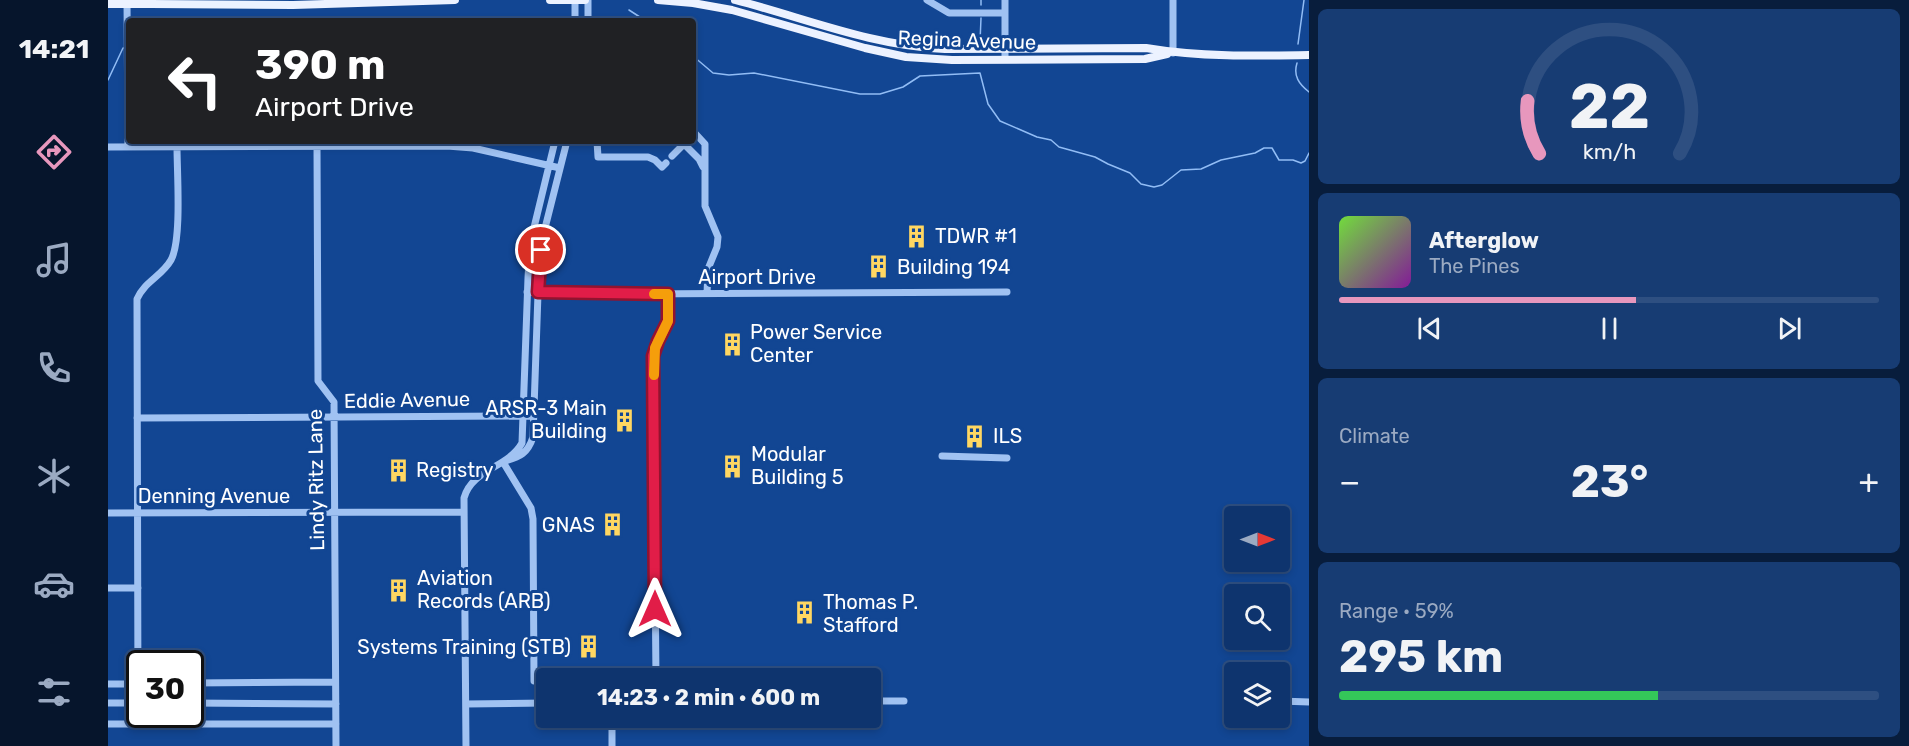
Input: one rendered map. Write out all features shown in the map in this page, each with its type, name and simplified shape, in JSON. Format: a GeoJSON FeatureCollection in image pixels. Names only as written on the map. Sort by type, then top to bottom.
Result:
{"type":"FeatureCollection","features":[{"type":"Feature","properties":{"kind":"main road"},"geometry":{"type":"LineString","coordinates":[[108,4],[292,5],[455,0]]}},
{"type":"Feature","properties":{"kind":"main road"},"geometry":{"type":"LineString","coordinates":[[550,0],[586,0]]}},
{"type":"Feature","properties":{"kind":"main road","name":"Regina Avenue"},"geometry":{"type":"LineString","coordinates":[[658,0],[732,10],[888,54],[952,60],[1145,59],[1173,53]]}},
{"type":"Feature","properties":{"kind":"main road","name":"Regina Avenue"},"geometry":{"type":"LineString","coordinates":[[735,0],[887,43],[926,49],[1146,48],[1173,53],[1309,55]]}},
{"type":"Feature","properties":{"kind":"street"},"geometry":{"type":"LineString","coordinates":[[127,0],[127,18]]}},
{"type":"Feature","properties":{"kind":"street"},"geometry":{"type":"LineString","coordinates":[[575,0],[575,18]]}},
{"type":"Feature","properties":{"kind":"street"},"geometry":{"type":"LineString","coordinates":[[586,0],[588,18]]}},
{"type":"Feature","properties":{"kind":"street"},"geometry":{"type":"LineString","coordinates":[[927,0],[949,13],[1005,13]]}},
{"type":"Feature","properties":{"kind":"street"},"geometry":{"type":"LineString","coordinates":[[1005,0],[1005,59]]}},
{"type":"Feature","properties":{"kind":"street"},"geometry":{"type":"LineString","coordinates":[[1173,0],[1173,53]]}},
{"type":"Feature","properties":{"kind":"street"},"geometry":{"type":"LineString","coordinates":[[696,134],[705,144],[705,206],[718,237],[717,247],[708,269],[707,294]]}},
{"type":"Feature","properties":{"kind":"street"},"geometry":{"type":"LineString","coordinates":[[466,746],[464,498],[471,483],[477,477],[503,462],[518,450],[522,442],[530,244],[554,144]]}},
{"type":"Feature","properties":{"kind":"street"},"geometry":{"type":"LineString","coordinates":[[503,462],[524,454],[533,437],[538,292],[543,236],[566,144]]}},
{"type":"Feature","properties":{"kind":"street"},"geometry":{"type":"LineString","coordinates":[[597,144],[597,157],[652,158],[664,165]]}},
{"type":"Feature","properties":{"kind":"street"},"geometry":{"type":"LineString","coordinates":[[672,156],[681,144]]}},
{"type":"Feature","properties":{"kind":"street"},"geometry":{"type":"LineString","coordinates":[[685,144],[699,159],[705,172]]}},
{"type":"Feature","properties":{"kind":"street","name":"Lindy Ritz Lane"},"geometry":{"type":"LineString","coordinates":[[317,146],[318,381],[334,402],[336,746]]}},
{"type":"Feature","properties":{"kind":"street"},"geometry":{"type":"LineString","coordinates":[[108,147],[447,146],[473,148],[560,168]]}},
{"type":"Feature","properties":{"kind":"street"},"geometry":{"type":"LineString","coordinates":[[139,650],[137,299],[141,289],[171,260],[175,246],[177,147]]}},
{"type":"Feature","properties":{"kind":"street","name":"Airport Drive"},"geometry":{"type":"LineString","coordinates":[[527,292],[668,294],[1007,292]]}},
{"type":"Feature","properties":{"kind":"street"},"geometry":{"type":"LineString","coordinates":[[656,668],[653,356],[668,321],[668,294]]}},
{"type":"Feature","properties":{"kind":"street","name":"Eddie Avenue"},"geometry":{"type":"LineString","coordinates":[[137,418],[534,416]]}},
{"type":"Feature","properties":{"kind":"street"},"geometry":{"type":"LineString","coordinates":[[942,456],[1007,458]]}},
{"type":"Feature","properties":{"kind":"street"},"geometry":{"type":"LineString","coordinates":[[503,462],[531,508],[533,519],[534,681]]}},
{"type":"Feature","properties":{"kind":"street","name":"Denning Avenue"},"geometry":{"type":"LineString","coordinates":[[108,513],[464,512]]}},
{"type":"Feature","properties":{"kind":"street"},"geometry":{"type":"LineString","coordinates":[[108,588],[138,588]]}},
{"type":"Feature","properties":{"kind":"street"},"geometry":{"type":"LineString","coordinates":[[204,683],[335,682]]}},
{"type":"Feature","properties":{"kind":"street"},"geometry":{"type":"LineString","coordinates":[[108,684],[126,684]]}},
{"type":"Feature","properties":{"kind":"street"},"geometry":{"type":"LineString","coordinates":[[881,701],[904,701]]}},
{"type":"Feature","properties":{"kind":"street"},"geometry":{"type":"LineString","coordinates":[[1290,701],[1309,702]]}},
{"type":"Feature","properties":{"kind":"street"},"geometry":{"type":"LineString","coordinates":[[108,703],[126,703]]}},
{"type":"Feature","properties":{"kind":"street"},"geometry":{"type":"LineString","coordinates":[[204,703],[336,705]]}},
{"type":"Feature","properties":{"kind":"street"},"geometry":{"type":"LineString","coordinates":[[466,704],[536,703]]}},
{"type":"Feature","properties":{"kind":"street"},"geometry":{"type":"LineString","coordinates":[[108,724],[336,724]]}},
{"type":"Feature","properties":{"kind":"street"},"geometry":{"type":"LineString","coordinates":[[612,728],[612,746]]}},
{"type":"Feature","properties":{"kind":"waterway"},"geometry":{"type":"LineString","coordinates":[[981,0],[981,5]]}},
{"type":"Feature","properties":{"kind":"waterway"},"geometry":{"type":"LineString","coordinates":[[1298,44],[1304,0]]}},
{"type":"Feature","properties":{"kind":"waterway"},"geometry":{"type":"LineString","coordinates":[[629,10],[641,18]]}},
{"type":"Feature","properties":{"kind":"waterway"},"geometry":{"type":"LineString","coordinates":[[980,42],[981,18]]}},
{"type":"Feature","properties":{"kind":"waterway"},"geometry":{"type":"LineString","coordinates":[[108,80],[123,48]]}},
{"type":"Feature","properties":{"kind":"waterway"},"geometry":{"type":"LineString","coordinates":[[696,59],[713,73],[729,75],[754,73],[860,94],[880,94],[903,87],[920,76],[980,73],[988,104],[1000,121],[1037,137],[1051,140],[1059,147],[1095,157],[1130,173],[1141,184],[1154,187],[1162,185],[1181,170],[1201,169],[1221,160],[1255,153],[1264,148],[1272,148],[1279,160],[1293,160],[1301,163],[1305,161],[1309,153]]}},
{"type":"Feature","properties":{"kind":"waterway"},"geometry":{"type":"LineString","coordinates":[[1297,63],[1298,79],[1309,92]]}},
{"type":"Feature","properties":{"kind":"slow traffic"},"geometry":{"type":"LineString","coordinates":[[654,294],[668,294],[668,321],[655,348],[654,375]]}},
{"type":"Feature","properties":{"kind":"place","name":"TDWR #1"},"geometry":{"type":"Point","coordinates":[917,236]}},
{"type":"Feature","properties":{"kind":"place","name":"Building 194"},"geometry":{"type":"Point","coordinates":[879,267]}},
{"type":"Feature","properties":{"kind":"place","name":"Power Service Center"},"geometry":{"type":"Point","coordinates":[732,344]}},
{"type":"Feature","properties":{"kind":"place","name":"ARSR-3 Main Building"},"geometry":{"type":"Point","coordinates":[625,420]}},
{"type":"Feature","properties":{"kind":"place","name":"ILS"},"geometry":{"type":"Point","coordinates":[975,436]}},
{"type":"Feature","properties":{"kind":"place","name":"Modular Building 5"},"geometry":{"type":"Point","coordinates":[733,466]}},
{"type":"Feature","properties":{"kind":"place","name":"Registry"},"geometry":{"type":"Point","coordinates":[398,470]}},
{"type":"Feature","properties":{"kind":"place","name":"GNAS"},"geometry":{"type":"Point","coordinates":[613,525]}},
{"type":"Feature","properties":{"kind":"place","name":"Aviation Records (ARB)"},"geometry":{"type":"Point","coordinates":[399,590]}},
{"type":"Feature","properties":{"kind":"place","name":"Thomas P. Stafford"},"geometry":{"type":"Point","coordinates":[805,613]}},
{"type":"Feature","properties":{"kind":"place","name":"Systems Training (STB)"},"geometry":{"type":"Point","coordinates":[589,647]}},
{"type":"Feature","properties":{"kind":"route"},"geometry":{"type":"LineString","coordinates":[[541,250],[538,292],[668,294],[668,321],[653,356],[655,609]]}}]}
